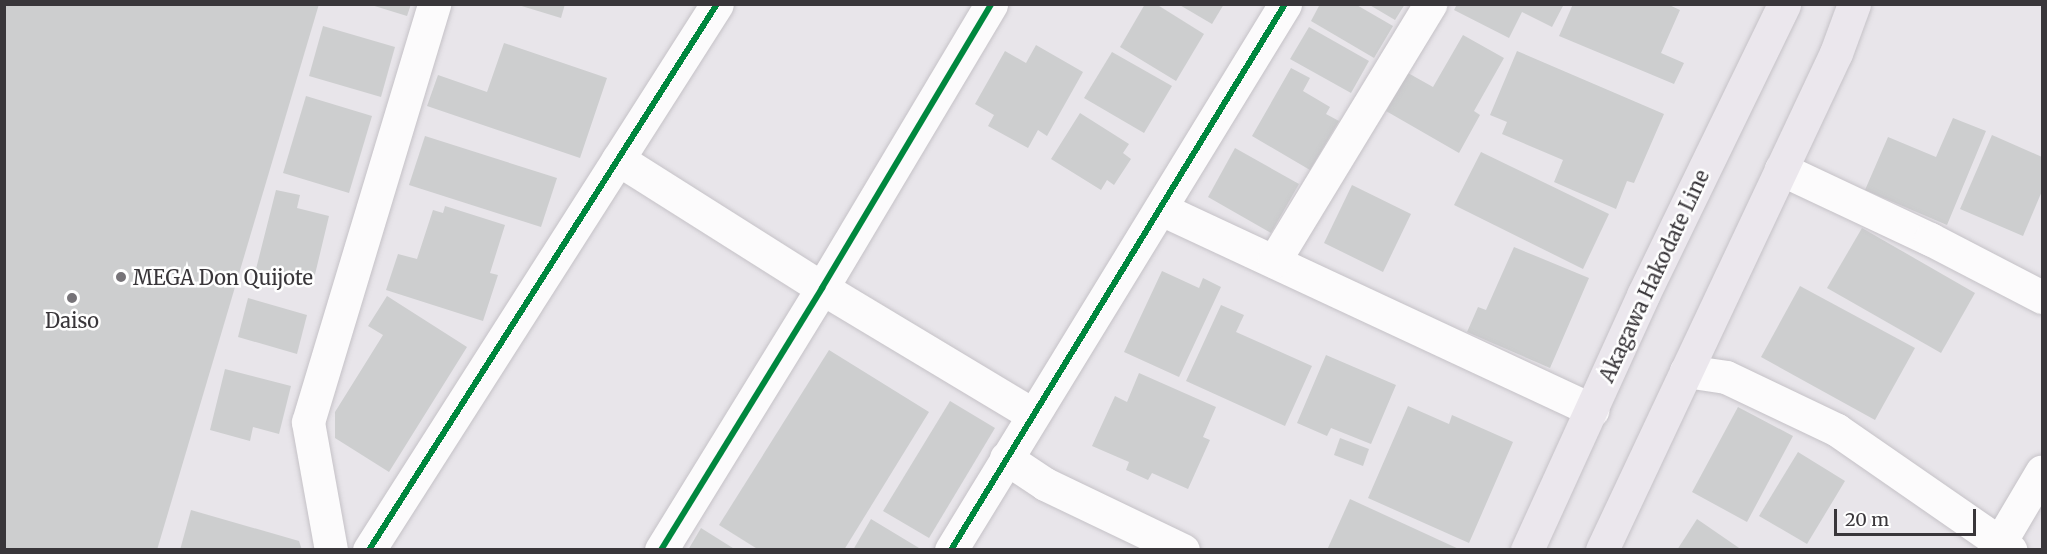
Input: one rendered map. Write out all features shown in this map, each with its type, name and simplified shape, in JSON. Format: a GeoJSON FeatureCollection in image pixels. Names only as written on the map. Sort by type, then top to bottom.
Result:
{"type":"FeatureCollection","features":[{"type":"Feature","properties":{"kind":"main road","name":"Akagawa Hakodate Line"},"geometry":{"type":"LineString","coordinates":[[1527,549],[1643,295],[1784,4]]}},
{"type":"Feature","properties":{"kind":"main road"},"geometry":{"type":"LineString","coordinates":[[1602,549],[1836,53],[1854,4]]}},
{"type":"Feature","properties":{"kind":"street"},"geometry":{"type":"LineString","coordinates":[[332,549],[308,422],[434,4]]}},
{"type":"Feature","properties":{"kind":"street"},"geometry":{"type":"LineString","coordinates":[[369,549],[717,4]]}},
{"type":"Feature","properties":{"kind":"street"},"geometry":{"type":"LineString","coordinates":[[661,549],[822,288],[991,4]]}},
{"type":"Feature","properties":{"kind":"street"},"geometry":{"type":"LineString","coordinates":[[951,549],[1285,4]]}},
{"type":"Feature","properties":{"kind":"street"},"geometry":{"type":"LineString","coordinates":[[1274,261],[1430,4]]}},
{"type":"Feature","properties":{"kind":"street"},"geometry":{"type":"LineString","coordinates":[[618,159],[822,288],[1032,414]]}},
{"type":"Feature","properties":{"kind":"street"},"geometry":{"type":"LineString","coordinates":[[1781,169],[1930,239],[2043,297]]}},
{"type":"Feature","properties":{"kind":"street"},"geometry":{"type":"LineString","coordinates":[[1161,209],[1592,410]]}},
{"type":"Feature","properties":{"kind":"street"},"geometry":{"type":"LineString","coordinates":[[1686,370],[1726,377],[1837,430],[2005,546],[2043,471]]}},
{"type":"Feature","properties":{"kind":"street"},"geometry":{"type":"LineString","coordinates":[[1006,458],[1045,484],[1183,549]]}},
{"type":"Feature","properties":{"kind":"building","name":"MEGA Don Quijote"},"geometry":{"type":"Polygon","coordinates":[[[4,4],[319,4],[157,550],[4,550],[4,4]]]}},
{"type":"Feature","properties":{"kind":"building"},"geometry":{"type":"Polygon","coordinates":[[[368,4],[411,4],[407,16],[368,4]]]}},
{"type":"Feature","properties":{"kind":"building"},"geometry":{"type":"Polygon","coordinates":[[[515,4],[565,4],[561,18],[515,4]]]}},
{"type":"Feature","properties":{"kind":"building"},"geometry":{"type":"Polygon","coordinates":[[[1145,4],[1156,4],[1204,34],[1176,81],[1120,47],[1145,4]]]}},
{"type":"Feature","properties":{"kind":"building"},"geometry":{"type":"Polygon","coordinates":[[[1178,4],[1224,4],[1212,24],[1178,4]]]}},
{"type":"Feature","properties":{"kind":"building"},"geometry":{"type":"Polygon","coordinates":[[[1320,4],[1355,4],[1393,26],[1374,58],[1311,21],[1320,4]]]}},
{"type":"Feature","properties":{"kind":"building"},"geometry":{"type":"Polygon","coordinates":[[[1368,4],[1405,4],[1395,20],[1368,4]]]}},
{"type":"Feature","properties":{"kind":"building"},"geometry":{"type":"Polygon","coordinates":[[[1457,4],[1564,4],[1552,27],[1522,12],[1509,38],[1454,10],[1457,4]]]}},
{"type":"Feature","properties":{"kind":"building"},"geometry":{"type":"Polygon","coordinates":[[[1573,4],[1667,4],[1680,10],[1661,53],[1684,63],[1674,84],[1559,36],[1573,4]]]}},
{"type":"Feature","properties":{"kind":"building"},"geometry":{"type":"Polygon","coordinates":[[[323,26],[395,47],[381,97],[309,76],[323,26]]]}},
{"type":"Feature","properties":{"kind":"building"},"geometry":{"type":"Polygon","coordinates":[[[1309,27],[1369,61],[1351,93],[1290,59],[1309,27]]]}},
{"type":"Feature","properties":{"kind":"building"},"geometry":{"type":"Polygon","coordinates":[[[1463,35],[1504,58],[1474,111],[1480,115],[1459,153],[1386,111],[1408,73],[1433,87],[1463,35]]]}},
{"type":"Feature","properties":{"kind":"building"},"geometry":{"type":"Polygon","coordinates":[[[504,43],[607,78],[580,158],[427,106],[438,75],[487,92],[504,43]]]}},
{"type":"Feature","properties":{"kind":"building"},"geometry":{"type":"Polygon","coordinates":[[[1036,45],[1083,72],[1047,136],[1038,130],[1028,148],[988,126],[994,115],[975,104],[1005,51],[1026,63],[1036,45]]]}},
{"type":"Feature","properties":{"kind":"building"},"geometry":{"type":"Polygon","coordinates":[[[1517,51],[1664,114],[1634,183],[1627,181],[1616,209],[1554,182],[1563,160],[1502,134],[1507,122],[1490,115],[1517,51]]]}},
{"type":"Feature","properties":{"kind":"building"},"geometry":{"type":"Polygon","coordinates":[[[1112,52],[1172,86],[1144,133],[1084,98],[1112,52]]]}},
{"type":"Feature","properties":{"kind":"building"},"geometry":{"type":"Polygon","coordinates":[[[1291,68],[1310,78],[1303,91],[1330,107],[1326,114],[1339,121],[1310,170],[1252,136],[1291,68]]]}},
{"type":"Feature","properties":{"kind":"building"},"geometry":{"type":"Polygon","coordinates":[[[306,96],[372,116],[349,193],[283,173],[306,96]]]}},
{"type":"Feature","properties":{"kind":"building"},"geometry":{"type":"Polygon","coordinates":[[[1080,113],[1129,144],[1123,153],[1131,159],[1114,185],[1107,180],[1101,190],[1051,159],[1080,113]]]}},
{"type":"Feature","properties":{"kind":"building"},"geometry":{"type":"Polygon","coordinates":[[[1953,118],[1986,131],[1947,225],[1865,190],[1888,137],[1936,157],[1953,118]]]}},
{"type":"Feature","properties":{"kind":"building"},"geometry":{"type":"Polygon","coordinates":[[[1992,135],[2042,157],[2042,191],[2023,236],[1960,209],[1992,135]]]}},
{"type":"Feature","properties":{"kind":"building"},"geometry":{"type":"Polygon","coordinates":[[[425,136],[557,178],[541,227],[409,185],[425,136]]]}},
{"type":"Feature","properties":{"kind":"building"},"geometry":{"type":"Polygon","coordinates":[[[1235,148],[1299,184],[1271,233],[1208,197],[1235,148]]]}},
{"type":"Feature","properties":{"kind":"building"},"geometry":{"type":"Polygon","coordinates":[[[1481,152],[1609,214],[1583,269],[1454,205],[1481,152]]]}},
{"type":"Feature","properties":{"kind":"building"},"geometry":{"type":"Polygon","coordinates":[[[1352,185],[1411,214],[1383,272],[1324,243],[1352,185]]]}},
{"type":"Feature","properties":{"kind":"building"},"geometry":{"type":"Polygon","coordinates":[[[276,190],[300,195],[297,208],[329,216],[312,287],[255,273],[276,190]]]}},
{"type":"Feature","properties":{"kind":"building"},"geometry":{"type":"Polygon","coordinates":[[[445,206],[505,225],[490,273],[498,275],[483,321],[386,290],[398,254],[417,259],[433,210],[443,213],[445,206]]]}},
{"type":"Feature","properties":{"kind":"building"},"geometry":{"type":"Polygon","coordinates":[[[1862,228],[1975,293],[1941,353],[1827,288],[1862,228]]]}},
{"type":"Feature","properties":{"kind":"building"},"geometry":{"type":"Polygon","coordinates":[[[1514,247],[1589,278],[1550,368],[1467,332],[1478,307],[1486,310],[1514,247]]]}},
{"type":"Feature","properties":{"kind":"building"},"geometry":{"type":"Polygon","coordinates":[[[1162,271],[1199,288],[1203,278],[1221,287],[1179,377],[1124,352],[1162,271]]]}},
{"type":"Feature","properties":{"kind":"building"},"geometry":{"type":"Polygon","coordinates":[[[1800,286],[1915,348],[1875,420],[1761,357],[1800,286]]]}},
{"type":"Feature","properties":{"kind":"building"},"geometry":{"type":"Polygon","coordinates":[[[387,296],[467,347],[389,472],[335,438],[335,412],[383,335],[368,326],[387,296]]]}},
{"type":"Feature","properties":{"kind":"building"},"geometry":{"type":"Polygon","coordinates":[[[248,298],[307,315],[297,354],[238,337],[248,298]]]}},
{"type":"Feature","properties":{"kind":"building"},"geometry":{"type":"Polygon","coordinates":[[[1221,305],[1244,315],[1236,332],[1312,366],[1285,426],[1186,381],[1221,305]]]}},
{"type":"Feature","properties":{"kind":"building"},"geometry":{"type":"Polygon","coordinates":[[[829,350],[929,412],[844,550],[759,550],[719,525],[829,350]]]}},
{"type":"Feature","properties":{"kind":"building"},"geometry":{"type":"Polygon","coordinates":[[[1326,355],[1396,385],[1371,444],[1331,428],[1327,436],[1297,423],[1326,355]]]}},
{"type":"Feature","properties":{"kind":"building"},"geometry":{"type":"Polygon","coordinates":[[[225,369],[291,386],[279,434],[253,427],[250,441],[210,430],[225,369]]]}},
{"type":"Feature","properties":{"kind":"building"},"geometry":{"type":"Polygon","coordinates":[[[1139,373],[1216,407],[1203,437],[1210,440],[1188,489],[1152,473],[1148,480],[1126,470],[1129,462],[1092,446],[1115,396],[1127,402],[1139,373]]]}},
{"type":"Feature","properties":{"kind":"building"},"geometry":{"type":"Polygon","coordinates":[[[950,401],[995,428],[929,538],[883,511],[950,401]]]}},
{"type":"Feature","properties":{"kind":"building"},"geometry":{"type":"Polygon","coordinates":[[[1408,406],[1449,424],[1452,415],[1513,442],[1469,543],[1368,498],[1408,406]]]}},
{"type":"Feature","properties":{"kind":"building"},"geometry":{"type":"Polygon","coordinates":[[[1738,407],[1793,436],[1747,522],[1692,492],[1738,407]]]}},
{"type":"Feature","properties":{"kind":"building"},"geometry":{"type":"Polygon","coordinates":[[[1340,438],[1369,449],[1363,466],[1334,455],[1340,438]]]}},
{"type":"Feature","properties":{"kind":"building"},"geometry":{"type":"Polygon","coordinates":[[[1798,452],[1845,481],[1807,544],[1759,516],[1798,452]]]}},
{"type":"Feature","properties":{"kind":"building"},"geometry":{"type":"Polygon","coordinates":[[[1350,499],[1461,550],[1327,550],[1350,499]]]}},
{"type":"Feature","properties":{"kind":"building"},"geometry":{"type":"Polygon","coordinates":[[[191,510],[299,541],[302,550],[180,550],[191,510]]]}},
{"type":"Feature","properties":{"kind":"building"},"geometry":{"type":"Polygon","coordinates":[[[871,519],[919,548],[918,550],[853,550],[871,519]]]}},
{"type":"Feature","properties":{"kind":"building"},"geometry":{"type":"Polygon","coordinates":[[[1697,519],[1742,550],[1677,550],[1697,519]]]}},
{"type":"Feature","properties":{"kind":"building"},"geometry":{"type":"Polygon","coordinates":[[[701,528],[736,550],[688,550],[701,528]]]}},
{"type":"Feature","properties":{"kind":"cycle path"},"geometry":{"type":"LineString","coordinates":[[369,550],[717,4]]}},
{"type":"Feature","properties":{"kind":"cycle path"},"geometry":{"type":"LineString","coordinates":[[661,550],[822,288],[991,4]]}},
{"type":"Feature","properties":{"kind":"cycle path"},"geometry":{"type":"LineString","coordinates":[[951,550],[1285,4]]}},
{"type":"Feature","properties":{"kind":"place","name":"MEGA Don Quijote"},"geometry":{"type":"Point","coordinates":[121,277]}},
{"type":"Feature","properties":{"kind":"place","name":"Daiso"},"geometry":{"type":"Point","coordinates":[72,298]}}]}
